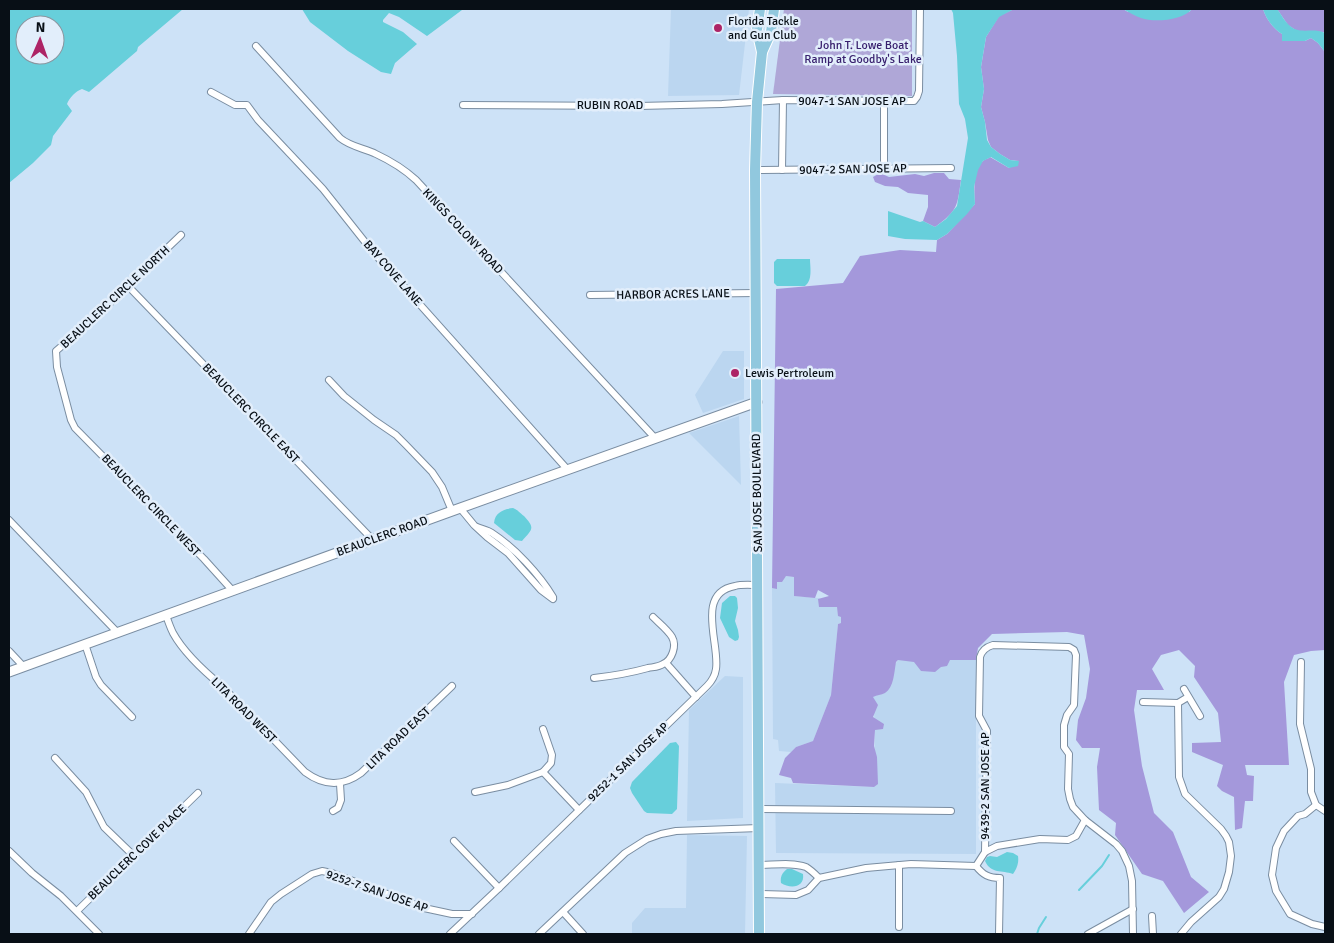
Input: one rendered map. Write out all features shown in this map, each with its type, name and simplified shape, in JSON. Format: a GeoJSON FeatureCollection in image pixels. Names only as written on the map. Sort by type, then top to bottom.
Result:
{"type":"FeatureCollection","features":[{"type":"Feature","properties":{"kind":"main road","name":"SAN JOSE BOULEVARD"},"geometry":{"type":"LineString","coordinates":[[759,934],[755,170],[757,102],[762,52],[758,30],[760,9]]}},
{"type":"Feature","properties":{"kind":"main road","name":"SAN JOSE BOULEVARD"},"geometry":{"type":"LineString","coordinates":[[762,52],[770,32],[774,9]]}},
{"type":"Feature","properties":{"kind":"street","name":"9047-1 SAN JOSE AP"},"geometry":{"type":"LineString","coordinates":[[757,102],[783,100],[914,101],[919,91],[920,9]]}},
{"type":"Feature","properties":{"kind":"street","name":"KINGS COLONY ROAD"},"geometry":{"type":"LineString","coordinates":[[256,46],[340,138],[349,144],[391,162],[416,180],[655,438]]}},
{"type":"Feature","properties":{"kind":"street","name":"BAY COVE LANE"},"geometry":{"type":"LineString","coordinates":[[211,92],[236,105],[247,105],[258,120],[323,189],[374,252],[567,469]]}},
{"type":"Feature","properties":{"kind":"street"},"geometry":{"type":"LineString","coordinates":[[782,170],[783,100]]}},
{"type":"Feature","properties":{"kind":"street","name":"RUBIN ROAD"},"geometry":{"type":"LineString","coordinates":[[463,105],[639,106],[757,102]]}},
{"type":"Feature","properties":{"kind":"street"},"geometry":{"type":"LineString","coordinates":[[884,102],[884,168]]}},
{"type":"Feature","properties":{"kind":"street","name":"9047-2 SAN JOSE AP"},"geometry":{"type":"LineString","coordinates":[[755,170],[951,168]]}},
{"type":"Feature","properties":{"kind":"street","name":"BEAUCLERC CIRCLE NORTH"},"geometry":{"type":"LineString","coordinates":[[71,420],[57,367],[56,351],[181,236]]}},
{"type":"Feature","properties":{"kind":"street","name":"BEAUCLERC CIRCLE EAST"},"geometry":{"type":"LineString","coordinates":[[128,286],[373,540]]}},
{"type":"Feature","properties":{"kind":"street","name":"HARBOR ACRES LANE"},"geometry":{"type":"LineString","coordinates":[[590,295],[756,293]]}},
{"type":"Feature","properties":{"kind":"street"},"geometry":{"type":"LineString","coordinates":[[329,380],[344,396],[396,435],[432,472],[456,510],[486,537],[519,561],[546,586],[553,599],[541,590],[519,561]]}},
{"type":"Feature","properties":{"kind":"street","name":"BEAUCLERC ROAD"},"geometry":{"type":"LineString","coordinates":[[9,672],[757,402]]}},
{"type":"Feature","properties":{"kind":"street","name":"BEAUCLERC CIRCLE WEST"},"geometry":{"type":"LineString","coordinates":[[71,420],[75,428],[232,590]]}},
{"type":"Feature","properties":{"kind":"street"},"geometry":{"type":"LineString","coordinates":[[9,520],[117,632]]}},
{"type":"Feature","properties":{"kind":"street","name":"9252-1 SAN JOSE AP"},"geometry":{"type":"LineString","coordinates":[[450,934],[712,680],[717,667],[712,617],[716,598],[729,588],[735,586],[758,585]]}},
{"type":"Feature","properties":{"kind":"street","name":"LITA ROAD WEST"},"geometry":{"type":"LineString","coordinates":[[166,615],[173,633],[189,655],[210,677],[223,687],[305,772],[320,781],[340,784]]}},
{"type":"Feature","properties":{"kind":"street"},"geometry":{"type":"LineString","coordinates":[[594,678],[658,667],[666,663],[672,654],[674,642],[672,636],[653,617]]}},
{"type":"Feature","properties":{"kind":"street"},"geometry":{"type":"LineString","coordinates":[[85,644],[96,677],[101,685],[132,717]]}},
{"type":"Feature","properties":{"kind":"street","name":"9439-2 SAN JOSE AP"},"geometry":{"type":"LineString","coordinates":[[985,852],[987,730],[979,716],[980,656],[982,651],[992,645],[1069,647],[1074,650],[1076,655],[1074,705],[1067,715],[1064,725],[1064,747],[1069,754],[1070,798],[1073,807],[1085,820],[1116,844],[1122,851],[1132,881],[1133,934]]}},
{"type":"Feature","properties":{"kind":"street"},"geometry":{"type":"LineString","coordinates":[[9,651],[24,667]]}},
{"type":"Feature","properties":{"kind":"street"},"geometry":{"type":"LineString","coordinates":[[1302,662],[1300,724],[1311,769],[1311,792],[1316,805],[1325,811]]}},
{"type":"Feature","properties":{"kind":"street"},"geometry":{"type":"LineString","coordinates":[[666,663],[696,697]]}},
{"type":"Feature","properties":{"kind":"street","name":"LITA ROAD EAST"},"geometry":{"type":"LineString","coordinates":[[340,784],[361,773],[452,686]]}},
{"type":"Feature","properties":{"kind":"street"},"geometry":{"type":"LineString","coordinates":[[1184,689],[1200,716]]}},
{"type":"Feature","properties":{"kind":"street"},"geometry":{"type":"LineString","coordinates":[[1144,702],[1178,703],[1188,697]]}},
{"type":"Feature","properties":{"kind":"street"},"geometry":{"type":"LineString","coordinates":[[1178,703],[1178,777],[1185,794],[1226,836],[1231,856],[1228,880],[1224,889],[1181,934]]}},
{"type":"Feature","properties":{"kind":"street"},"geometry":{"type":"LineString","coordinates":[[475,792],[508,785],[543,772],[551,762],[552,755],[543,729]]}},
{"type":"Feature","properties":{"kind":"street"},"geometry":{"type":"LineString","coordinates":[[55,758],[86,792],[104,827],[134,856]]}},
{"type":"Feature","properties":{"kind":"street"},"geometry":{"type":"LineString","coordinates":[[543,772],[579,810]]}},
{"type":"Feature","properties":{"kind":"street"},"geometry":{"type":"LineString","coordinates":[[332,811],[338,808],[341,800],[340,784]]}},
{"type":"Feature","properties":{"kind":"street","name":"BEAUCLERC COVE PLACE"},"geometry":{"type":"LineString","coordinates":[[77,911],[198,793]]}},
{"type":"Feature","properties":{"kind":"street"},"geometry":{"type":"LineString","coordinates":[[1316,805],[1306,814],[1298,816],[1284,831],[1276,848],[1272,875],[1276,891],[1290,914],[1312,924],[1325,927]]}},
{"type":"Feature","properties":{"kind":"street"},"geometry":{"type":"LineString","coordinates":[[759,809],[951,811]]}},
{"type":"Feature","properties":{"kind":"street"},"geometry":{"type":"LineString","coordinates":[[976,866],[985,852],[998,846],[1040,839],[1068,840],[1076,836],[1085,820]]}},
{"type":"Feature","properties":{"kind":"street"},"geometry":{"type":"LineString","coordinates":[[539,934],[625,853],[647,839],[676,831],[759,828]]}},
{"type":"Feature","properties":{"kind":"street"},"geometry":{"type":"LineString","coordinates":[[454,841],[499,888]]}},
{"type":"Feature","properties":{"kind":"street"},"geometry":{"type":"LineString","coordinates":[[9,850],[32,873],[77,911],[99,934]]}},
{"type":"Feature","properties":{"kind":"street"},"geometry":{"type":"LineString","coordinates":[[760,894],[796,895],[808,890],[819,878],[852,870],[911,864],[976,866],[987,876],[1000,878],[999,934]]}},
{"type":"Feature","properties":{"kind":"street"},"geometry":{"type":"LineString","coordinates":[[760,865],[796,865],[811,870],[819,878]]}},
{"type":"Feature","properties":{"kind":"street"},"geometry":{"type":"LineString","coordinates":[[899,927],[900,865]]}},
{"type":"Feature","properties":{"kind":"street","name":"9252-7 SAN JOSE AP"},"geometry":{"type":"LineString","coordinates":[[249,934],[271,902],[297,883],[312,874],[322,871],[332,873],[424,908],[452,914],[472,914]]}},
{"type":"Feature","properties":{"kind":"street"},"geometry":{"type":"LineString","coordinates":[[1088,934],[1133,909]]}},
{"type":"Feature","properties":{"kind":"street"},"geometry":{"type":"LineString","coordinates":[[563,912],[583,934]]}},
{"type":"Feature","properties":{"kind":"street"},"geometry":{"type":"LineString","coordinates":[[1152,916],[1153,934]]}},
{"type":"Feature","properties":{"kind":"shaded area"},"geometry":{"type":"Polygon","coordinates":[[[671,9],[749,9],[739,95],[668,96],[671,9]]]}},
{"type":"Feature","properties":{"kind":"shaded area"},"geometry":{"type":"Polygon","coordinates":[[[1014,9],[1123,9],[1128,12],[1189,12],[1192,9],[1263,9],[1270,23],[1282,34],[1282,41],[1305,41],[1311,38],[1325,52],[1325,650],[1294,655],[1284,682],[1289,765],[1245,765],[1247,775],[1254,776],[1253,801],[1245,801],[1242,828],[1235,830],[1234,797],[1217,786],[1223,765],[1192,752],[1192,743],[1221,742],[1218,713],[1194,677],[1195,666],[1179,650],[1161,655],[1152,669],[1164,690],[1137,690],[1134,710],[1142,766],[1154,813],[1173,832],[1191,877],[1209,892],[1184,913],[1163,881],[1142,874],[1115,835],[1116,823],[1099,810],[1097,767],[1100,748],[1082,748],[1076,740],[1078,720],[1086,698],[1090,669],[1084,635],[1067,632],[992,634],[978,648],[976,660],[950,660],[947,666],[941,667],[935,672],[921,671],[914,662],[898,660],[888,690],[873,697],[878,705],[873,717],[884,724],[883,729],[875,730],[874,746],[877,757],[878,784],[874,787],[793,783],[791,778],[779,775],[785,758],[796,747],[813,741],[831,695],[838,624],[841,623],[841,617],[838,616],[837,607],[819,607],[818,599],[829,596],[818,590],[815,598],[794,596],[794,577],[786,576],[782,582],[777,582],[777,589],[772,588],[776,289],[843,283],[860,256],[900,250],[936,252],[937,240],[947,234],[975,204],[974,187],[977,170],[983,161],[990,157],[1009,168],[1019,161],[1010,160],[991,147],[981,107],[984,89],[981,67],[986,37],[999,16],[1014,9]]]}},
{"type":"Feature","properties":{"kind":"shaded area"},"geometry":{"type":"Polygon","coordinates":[[[1277,9],[1325,9],[1325,33],[1297,31],[1288,25],[1277,9]]]}},
{"type":"Feature","properties":{"kind":"shaded area"},"geometry":{"type":"Polygon","coordinates":[[[880,173],[889,177],[915,174],[924,176],[944,173],[949,179],[961,180],[955,207],[935,227],[923,221],[928,207],[928,195],[908,193],[898,187],[885,186],[875,182],[873,177],[880,173]]]}},
{"type":"Feature","properties":{"kind":"shaded area"},"geometry":{"type":"Polygon","coordinates":[[[723,351],[744,351],[744,399],[703,413],[695,395],[723,351]]]}},
{"type":"Feature","properties":{"kind":"shaded area"},"geometry":{"type":"Polygon","coordinates":[[[739,416],[741,485],[689,433],[739,416]]]}},
{"type":"Feature","properties":{"kind":"shaded area"},"geometry":{"type":"Polygon","coordinates":[[[786,576],[794,577],[794,596],[818,598],[837,607],[841,617],[841,623],[838,624],[831,695],[813,741],[796,747],[791,752],[779,751],[778,740],[773,739],[772,588],[777,588],[777,582],[786,576]]]}},
{"type":"Feature","properties":{"kind":"shaded area"},"geometry":{"type":"Polygon","coordinates":[[[898,660],[976,660],[976,854],[776,853],[775,783],[874,787],[875,729],[873,697],[898,660]]]}},
{"type":"Feature","properties":{"kind":"shaded area"},"geometry":{"type":"Polygon","coordinates":[[[725,676],[743,677],[743,818],[687,821],[689,710],[725,676]]]}},
{"type":"Feature","properties":{"kind":"shaded area"},"geometry":{"type":"Polygon","coordinates":[[[687,835],[747,836],[745,934],[632,934],[632,923],[645,908],[686,908],[687,835]]]}},
{"type":"Feature","properties":{"kind":"green space","name":"John T. Lowe Boat Ramp at Goodby's Lake"},"geometry":{"type":"Polygon","coordinates":[[[784,9],[912,9],[912,96],[773,94],[784,9]]]}},
{"type":"Feature","properties":{"kind":"water"},"geometry":{"type":"Polygon","coordinates":[[[9,9],[183,9],[89,92],[82,89],[69,99],[67,104],[72,111],[53,136],[51,145],[9,183],[9,9]]]}},
{"type":"Feature","properties":{"kind":"water"},"geometry":{"type":"Polygon","coordinates":[[[302,9],[462,10],[427,36],[399,17],[389,13],[383,22],[403,32],[417,44],[395,63],[391,74],[381,72],[348,51],[310,22],[302,9]]]}},
{"type":"Feature","properties":{"kind":"water"},"geometry":{"type":"Polygon","coordinates":[[[951,9],[1014,9],[999,17],[986,37],[981,67],[984,89],[981,107],[987,140],[991,147],[1010,160],[1019,161],[1018,166],[1009,168],[991,157],[983,161],[978,170],[974,187],[975,204],[947,234],[937,240],[905,239],[888,236],[888,211],[920,222],[923,221],[935,227],[946,219],[957,206],[968,138],[965,119],[959,104],[957,56],[951,9]]]}},
{"type":"Feature","properties":{"kind":"water"},"geometry":{"type":"Polygon","coordinates":[[[1123,9],[1192,9],[1188,13],[1176,18],[1154,20],[1141,18],[1123,9]]]}},
{"type":"Feature","properties":{"kind":"water"},"geometry":{"type":"Polygon","coordinates":[[[1263,9],[1277,9],[1286,22],[1294,29],[1325,33],[1325,52],[1311,38],[1305,41],[1282,41],[1282,34],[1270,23],[1263,9]]]}},
{"type":"Feature","properties":{"kind":"water"},"geometry":{"type":"Polygon","coordinates":[[[777,259],[810,259],[808,283],[805,286],[777,286],[774,283],[774,262],[777,259]]]}},
{"type":"Feature","properties":{"kind":"water"},"geometry":{"type":"Polygon","coordinates":[[[513,508],[524,516],[531,526],[530,531],[522,541],[515,540],[494,523],[496,516],[501,512],[513,508]]]}},
{"type":"Feature","properties":{"kind":"water"},"geometry":{"type":"Polygon","coordinates":[[[730,596],[737,598],[738,608],[735,621],[739,637],[735,641],[729,637],[720,618],[722,603],[730,596]]]}},
{"type":"Feature","properties":{"kind":"water"},"geometry":{"type":"Polygon","coordinates":[[[676,742],[679,746],[677,809],[672,814],[647,813],[632,793],[630,788],[632,782],[670,743],[676,742]]]}},
{"type":"Feature","properties":{"kind":"water"},"geometry":{"type":"Polygon","coordinates":[[[1007,852],[1018,856],[1013,874],[994,870],[987,865],[985,861],[987,857],[997,857],[1007,852]]]}},
{"type":"Feature","properties":{"kind":"water"},"geometry":{"type":"Polygon","coordinates":[[[787,869],[803,874],[802,882],[799,885],[789,886],[781,883],[782,875],[787,869]]]}},
{"type":"Feature","properties":{"kind":"waterway"},"geometry":{"type":"LineString","coordinates":[[1079,890],[1102,866],[1109,855]]}},
{"type":"Feature","properties":{"kind":"waterway"},"geometry":{"type":"LineString","coordinates":[[1037,934],[1046,917]]}},
{"type":"Feature","properties":{"kind":"place","name":"Florida Tackle and Gun Club"},"geometry":{"type":"Point","coordinates":[718,28]}},
{"type":"Feature","properties":{"kind":"place","name":"Lewis Pertroleum"},"geometry":{"type":"Point","coordinates":[735,373]}}]}
